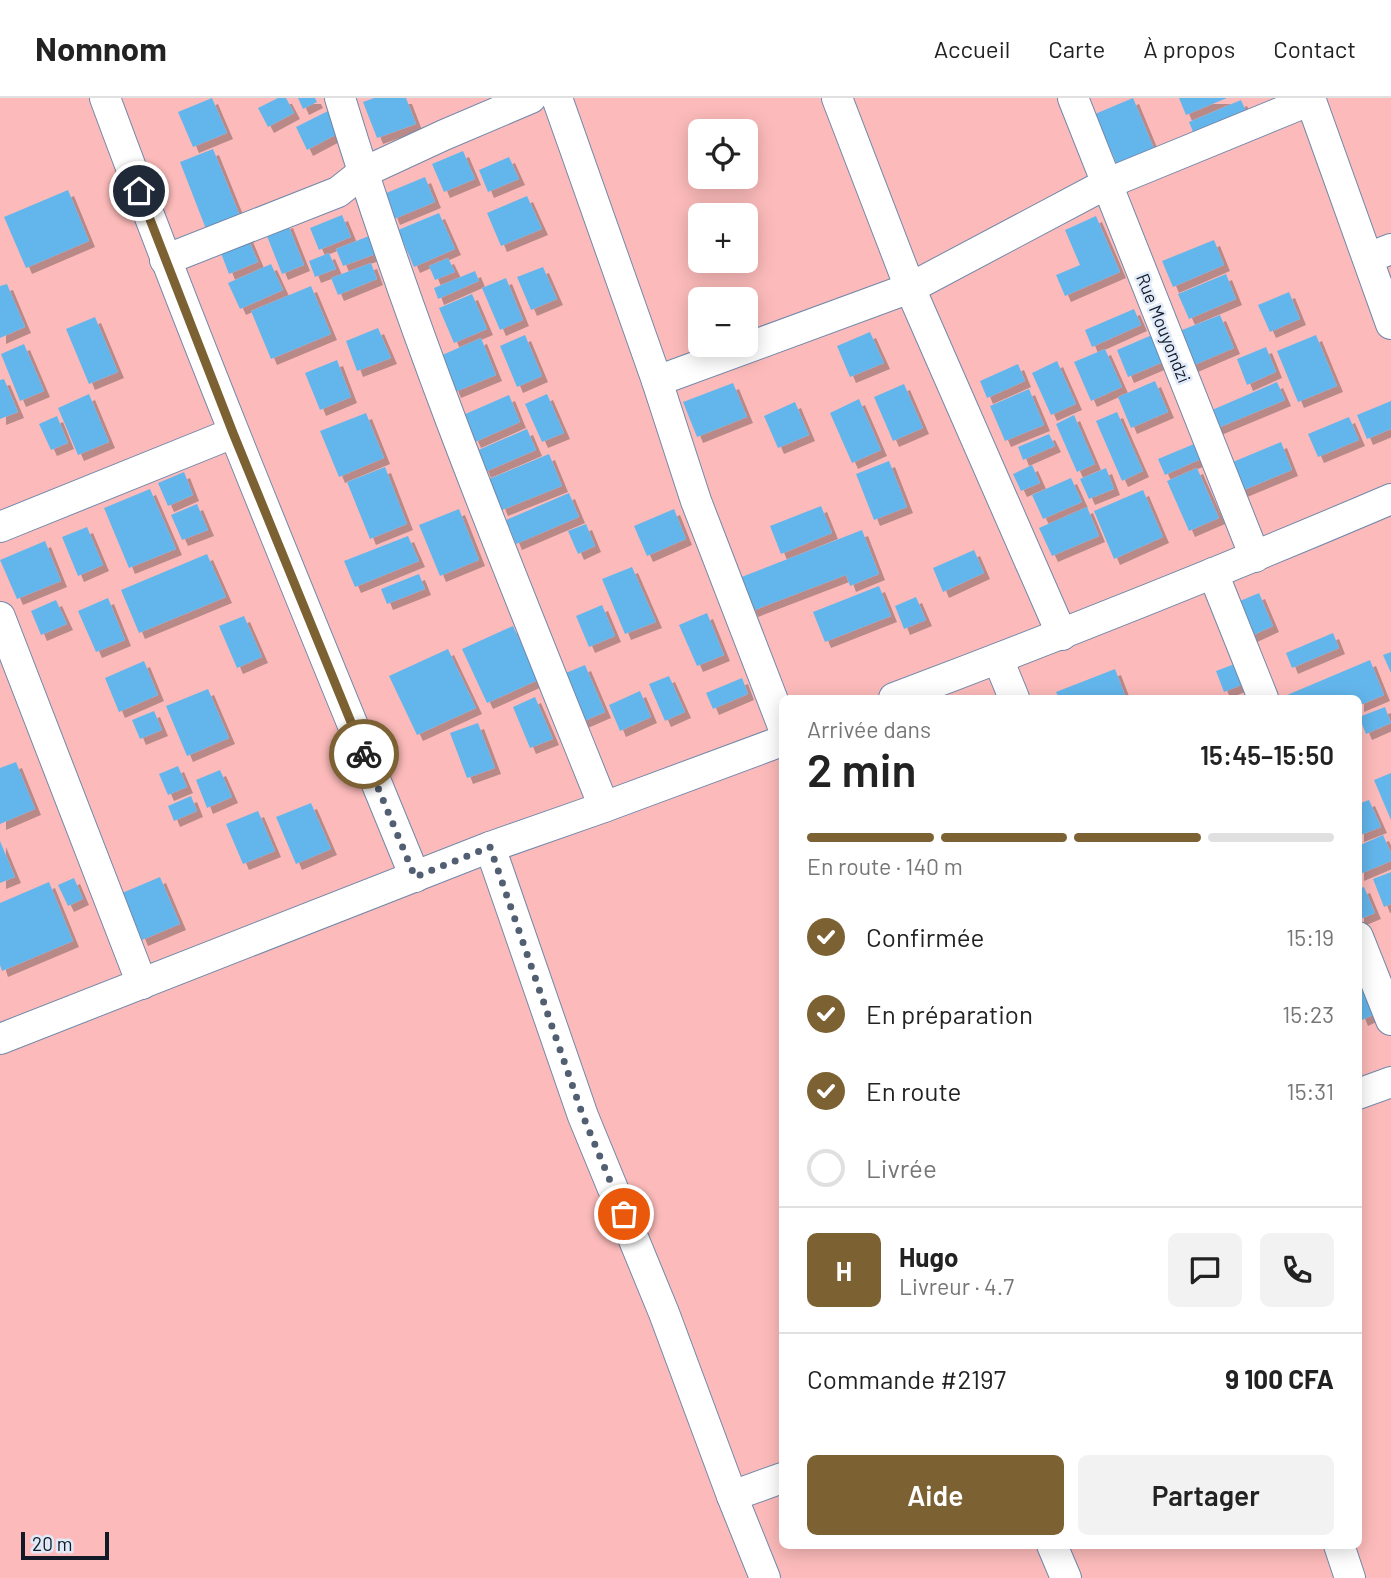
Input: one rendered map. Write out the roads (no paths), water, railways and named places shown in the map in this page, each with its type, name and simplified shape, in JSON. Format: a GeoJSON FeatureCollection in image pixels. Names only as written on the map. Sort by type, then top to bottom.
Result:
{"type":"FeatureCollection","features":[{"type":"Feature","properties":{"kind":"street"},"geometry":{"type":"LineString","coordinates":[[105,98],[233,433],[415,877]]}},
{"type":"Feature","properties":{"kind":"street"},"geometry":{"type":"LineString","coordinates":[[340,98],[362,173],[481,500],[604,807]]}},
{"type":"Feature","properties":{"kind":"street"},"geometry":{"type":"LineString","coordinates":[[165,260],[338,192],[362,173],[531,98]]}},
{"type":"Feature","properties":{"kind":"street"},"geometry":{"type":"LineString","coordinates":[[557,98],[657,381],[696,502],[779,716]]}},
{"type":"Feature","properties":{"kind":"street"},"geometry":{"type":"LineString","coordinates":[[838,98],[910,288],[1062,635]]}},
{"type":"Feature","properties":{"kind":"street","name":"Rue Mouyondzi"},"geometry":{"type":"LineString","coordinates":[[1073,98],[1255,557]]}},
{"type":"Feature","properties":{"kind":"street"},"geometry":{"type":"LineString","coordinates":[[657,381],[910,288],[1106,184],[1310,99],[1379,254],[1391,324]]}},
{"type":"Feature","properties":{"kind":"street"},"geometry":{"type":"LineString","coordinates":[[0,527],[233,433]]}},
{"type":"Feature","properties":{"kind":"street"},"geometry":{"type":"LineString","coordinates":[[902,695],[1062,635],[1391,499]]}},
{"type":"Feature","properties":{"kind":"street"},"geometry":{"type":"LineString","coordinates":[[1213,573],[1262,695]]}},
{"type":"Feature","properties":{"kind":"street"},"geometry":{"type":"LineString","coordinates":[[0,617],[142,984]]}},
{"type":"Feature","properties":{"kind":"street"},"geometry":{"type":"LineString","coordinates":[[998,659],[1013,695]]}},
{"type":"Feature","properties":{"kind":"street"},"geometry":{"type":"LineString","coordinates":[[0,1039],[490,847],[779,742]]}},
{"type":"Feature","properties":{"kind":"street"},"geometry":{"type":"LineString","coordinates":[[490,847],[583,1116],[664,1312],[765,1578]]}},
{"type":"Feature","properties":{"kind":"street"},"geometry":{"type":"LineString","coordinates":[[1362,947],[1391,1020]]}},
{"type":"Feature","properties":{"kind":"street"},"geometry":{"type":"LineString","coordinates":[[1362,1093],[1391,1082]]}},
{"type":"Feature","properties":{"kind":"street"},"geometry":{"type":"LineString","coordinates":[[732,1496],[779,1479]]}},
{"type":"Feature","properties":{"kind":"street"},"geometry":{"type":"LineString","coordinates":[[1054,1549],[1066,1578]]}},
{"type":"Feature","properties":{"kind":"street"},"geometry":{"type":"LineString","coordinates":[[1340,1549],[1350,1578]]}}]}
